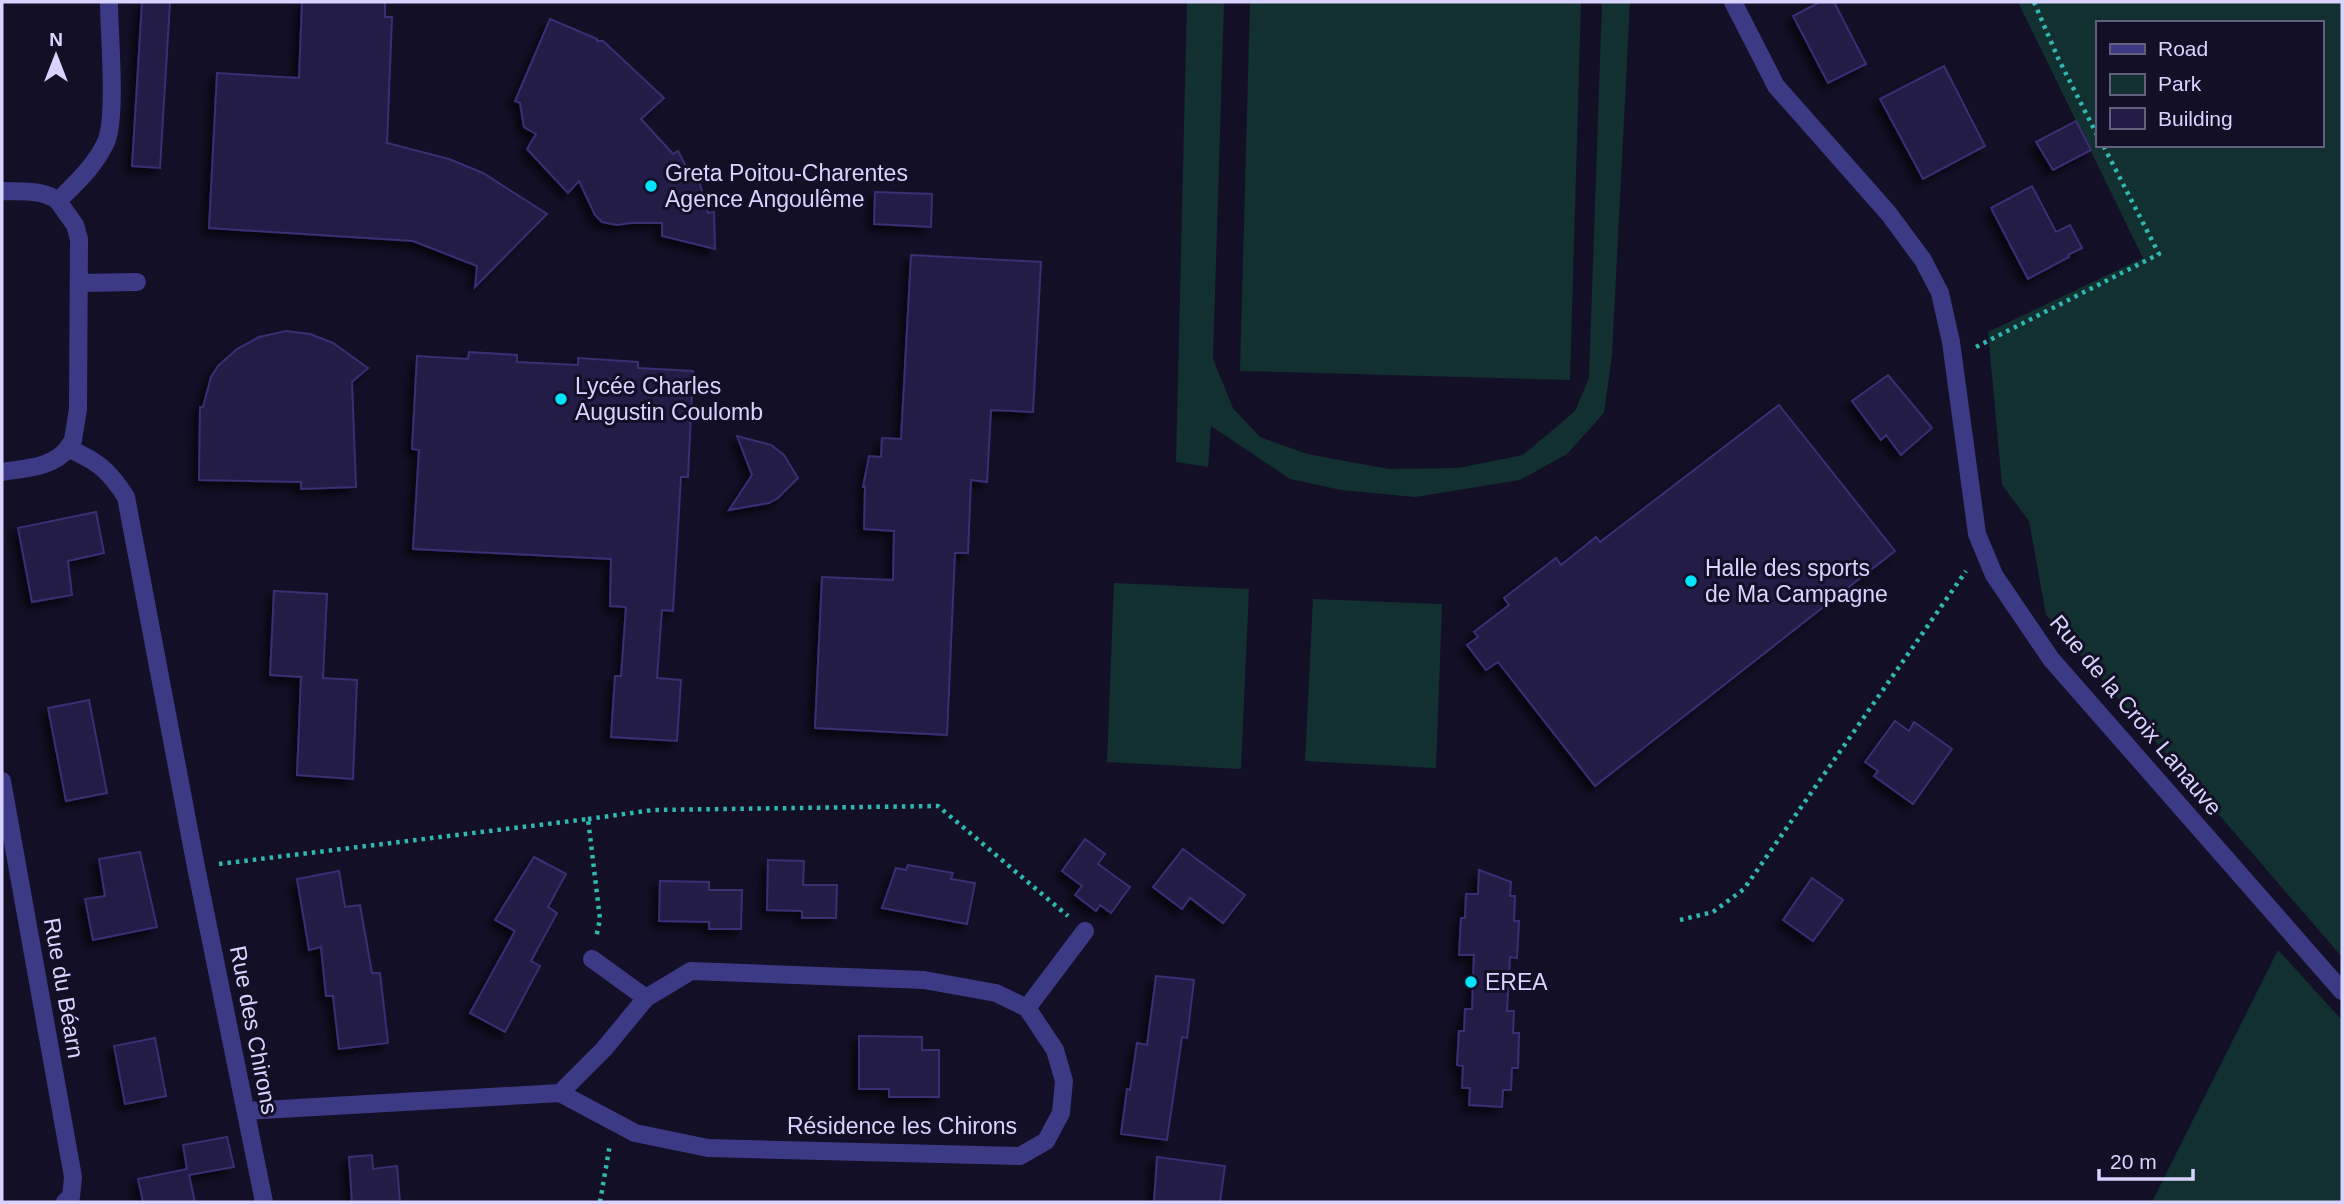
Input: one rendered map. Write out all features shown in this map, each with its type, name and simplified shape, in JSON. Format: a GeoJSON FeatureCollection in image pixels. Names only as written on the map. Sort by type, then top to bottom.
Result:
{"type":"FeatureCollection","features":[{"type":"Feature","properties":{"kind":"street"},"geometry":{"type":"LineString","coordinates":[[58,201],[90,168],[107,139],[111,120],[109,2]]}},
{"type":"Feature","properties":{"kind":"street","name":"Rue de la Croix Lanauve"},"geometry":{"type":"LineString","coordinates":[[1733,2],[1776,86],[1889,214],[1923,260],[1940,293],[1953,359],[1971,504],[1977,534],[1994,575],[2051,659],[2342,992]]}},
{"type":"Feature","properties":{"kind":"street"},"geometry":{"type":"LineString","coordinates":[[2,191],[40,192],[52,196],[75,225],[79,239],[79,409],[73,440],[62,456],[50,463],[2,472]]}},
{"type":"Feature","properties":{"kind":"street"},"geometry":{"type":"LineString","coordinates":[[79,283],[137,282]]}},
{"type":"Feature","properties":{"kind":"street","name":"Rue des Chirons"},"geometry":{"type":"LineString","coordinates":[[68,448],[92,459],[111,473],[126,497],[196,867],[264,1202]]}},
{"type":"Feature","properties":{"kind":"street","name":"Rue du Béarn"},"geometry":{"type":"LineString","coordinates":[[2,781],[73,1177],[71,1197],[65,1202]]}},
{"type":"Feature","properties":{"kind":"street"},"geometry":{"type":"LineString","coordinates":[[1027,1009],[1085,931]]}},
{"type":"Feature","properties":{"kind":"street"},"geometry":{"type":"LineString","coordinates":[[592,959],[646,998]]}},
{"type":"Feature","properties":{"kind":"street","name":"Résidence les Chirons"},"geometry":{"type":"LineString","coordinates":[[691,971],[924,980],[996,993],[1027,1009],[1055,1050],[1064,1081],[1061,1113],[1046,1141],[1020,1156],[708,1148],[635,1133],[560,1094],[604,1049],[646,998],[691,971]]}},
{"type":"Feature","properties":{"kind":"street"},"geometry":{"type":"LineString","coordinates":[[246,1111],[560,1094]]}},
{"type":"Feature","properties":{"kind":"path"},"geometry":{"type":"LineString","coordinates":[[2035,2],[2058,58],[2096,133]]}},
{"type":"Feature","properties":{"kind":"path"},"geometry":{"type":"LineString","coordinates":[[1953,359],[2159,254],[2104,147]]}},
{"type":"Feature","properties":{"kind":"path"},"geometry":{"type":"LineString","coordinates":[[1680,920],[1713,912],[1744,888],[1983,547]]}},
{"type":"Feature","properties":{"kind":"path"},"geometry":{"type":"LineString","coordinates":[[196,867],[653,810],[938,806],[1085,931]]}},
{"type":"Feature","properties":{"kind":"path"},"geometry":{"type":"LineString","coordinates":[[588,819],[600,919],[592,959]]}},
{"type":"Feature","properties":{"kind":"path"},"geometry":{"type":"LineString","coordinates":[[600,1202],[614,1122]]}},
{"type":"Feature","properties":{"kind":"green space"},"geometry":{"type":"Polygon","coordinates":[[[1187,2],[1224,2],[1213,359],[1233,408],[1260,437],[1307,454],[1389,469],[1458,468],[1523,455],[1575,411],[1589,378],[1602,2],[1630,2],[1612,355],[1604,413],[1567,454],[1520,480],[1415,497],[1341,490],[1290,479],[1211,426],[1208,467],[1176,462],[1187,2]]]}},
{"type":"Feature","properties":{"kind":"green space"},"geometry":{"type":"Polygon","coordinates":[[[1250,2],[1581,2],[1570,380],[1240,371],[1250,2]]]}},
{"type":"Feature","properties":{"kind":"green space"},"geometry":{"type":"Polygon","coordinates":[[[2018,2],[2342,2],[2342,957],[2046,615],[2029,521],[2002,485],[1988,332],[2143,258],[2018,2]]]}},
{"type":"Feature","properties":{"kind":"green space"},"geometry":{"type":"Polygon","coordinates":[[[1114,583],[1249,589],[1241,769],[1107,762],[1114,583]]]}},
{"type":"Feature","properties":{"kind":"green space"},"geometry":{"type":"Polygon","coordinates":[[[1313,599],[1442,604],[1436,768],[1305,761],[1313,599]]]}},
{"type":"Feature","properties":{"kind":"green space"},"geometry":{"type":"Polygon","coordinates":[[[2278,950],[2342,1020],[2342,1202],[2152,1202],[2278,950]]]}},
{"type":"Feature","properties":{"kind":"building"},"geometry":{"type":"Polygon","coordinates":[[[142,2],[170,2],[160,168],[132,166],[142,2]]]}},
{"type":"Feature","properties":{"kind":"building"},"geometry":{"type":"Polygon","coordinates":[[[302,2],[385,2],[385,17],[392,17],[387,143],[449,159],[483,173],[547,214],[475,287],[477,266],[413,241],[209,228],[217,73],[299,78],[302,2]]]}},
{"type":"Feature","properties":{"kind":"building"},"geometry":{"type":"Polygon","coordinates":[[[1820,2],[1834,2],[1866,64],[1828,83],[1793,16],[1820,2]]]}},
{"type":"Feature","properties":{"kind":"building"},"geometry":{"type":"Polygon","coordinates":[[[550,19],[597,41],[603,41],[664,98],[641,119],[673,154],[678,151],[694,182],[699,180],[708,213],[714,212],[715,249],[662,236],[662,223],[617,225],[602,222],[595,215],[579,181],[568,193],[527,149],[536,134],[524,127],[520,103],[515,101],[550,19]]]}},
{"type":"Feature","properties":{"kind":"building"},"geometry":{"type":"Polygon","coordinates":[[[1944,66],[1985,146],[1923,179],[1880,99],[1944,66]]]}},
{"type":"Feature","properties":{"kind":"building"},"geometry":{"type":"Polygon","coordinates":[[[2076,121],[2091,150],[2053,170],[2036,142],[2076,121]]]}},
{"type":"Feature","properties":{"kind":"building"},"geometry":{"type":"Polygon","coordinates":[[[2032,186],[2056,232],[2070,225],[2082,248],[2028,279],[1991,208],[2032,186]]]}},
{"type":"Feature","properties":{"kind":"building"},"geometry":{"type":"Polygon","coordinates":[[[875,192],[932,194],[931,227],[874,224],[875,192]]]}},
{"type":"Feature","properties":{"kind":"building"},"geometry":{"type":"Polygon","coordinates":[[[911,255],[1041,262],[1033,412],[991,410],[987,482],[971,480],[968,553],[955,553],[947,735],[815,728],[822,577],[893,580],[894,531],[864,529],[863,487],[869,456],[881,457],[882,438],[901,439],[911,255]]]}},
{"type":"Feature","properties":{"kind":"building"},"geometry":{"type":"Polygon","coordinates":[[[286,331],[310,334],[333,343],[368,368],[352,382],[356,487],[301,489],[301,482],[199,480],[200,407],[203,407],[211,377],[218,366],[237,349],[259,337],[286,331]]]}},
{"type":"Feature","properties":{"kind":"building"},"geometry":{"type":"Polygon","coordinates":[[[469,352],[517,355],[517,362],[578,365],[578,358],[638,362],[638,368],[693,371],[688,477],[681,477],[673,611],[662,610],[657,678],[681,680],[677,741],[611,737],[615,676],[621,676],[626,607],[610,606],[611,559],[413,549],[419,450],[412,449],[417,356],[468,359],[469,352]]]}},
{"type":"Feature","properties":{"kind":"building"},"geometry":{"type":"Polygon","coordinates":[[[1888,375],[1932,428],[1901,455],[1886,435],[1881,440],[1852,401],[1888,375]]]}},
{"type":"Feature","properties":{"kind":"building","name":"Halle des sports de Ma Campagne"},"geometry":{"type":"Polygon","coordinates":[[[1779,405],[1895,551],[1595,786],[1498,662],[1486,670],[1467,645],[1478,637],[1474,632],[1509,605],[1504,598],[1556,558],[1561,565],[1596,537],[1600,542],[1779,405]]]}},
{"type":"Feature","properties":{"kind":"building"},"geometry":{"type":"Polygon","coordinates":[[[737,436],[771,445],[784,455],[798,478],[769,503],[729,510],[752,475],[737,436]]]}},
{"type":"Feature","properties":{"kind":"building"},"geometry":{"type":"Polygon","coordinates":[[[96,512],[104,553],[68,561],[72,595],[32,602],[18,528],[96,512]]]}},
{"type":"Feature","properties":{"kind":"building"},"geometry":{"type":"Polygon","coordinates":[[[274,591],[327,594],[323,678],[357,680],[353,779],[297,775],[301,677],[270,675],[274,591]]]}},
{"type":"Feature","properties":{"kind":"building"},"geometry":{"type":"Polygon","coordinates":[[[89,700],[107,793],[66,801],[48,708],[89,700]]]}},
{"type":"Feature","properties":{"kind":"building"},"geometry":{"type":"Polygon","coordinates":[[[1895,721],[1909,731],[1914,722],[1952,749],[1913,804],[1874,776],[1878,771],[1865,762],[1895,721]]]}},
{"type":"Feature","properties":{"kind":"building"},"geometry":{"type":"Polygon","coordinates":[[[1085,839],[1105,854],[1098,864],[1130,887],[1111,913],[1100,905],[1096,911],[1075,895],[1082,886],[1062,871],[1085,839]]]}},
{"type":"Feature","properties":{"kind":"building"},"geometry":{"type":"Polygon","coordinates":[[[1183,849],[1245,895],[1223,923],[1190,898],[1182,909],[1153,887],[1183,849]]]}},
{"type":"Feature","properties":{"kind":"building"},"geometry":{"type":"Polygon","coordinates":[[[140,852],[157,927],[93,940],[85,899],[105,896],[99,859],[140,852]]]}},
{"type":"Feature","properties":{"kind":"building"},"geometry":{"type":"Polygon","coordinates":[[[534,857],[566,874],[548,907],[557,913],[531,961],[540,966],[505,1032],[470,1013],[515,931],[495,920],[534,857]]]}},
{"type":"Feature","properties":{"kind":"building"},"geometry":{"type":"Polygon","coordinates":[[[768,860],[804,861],[803,885],[837,885],[836,918],[802,918],[802,911],[767,910],[768,860]]]}},
{"type":"Feature","properties":{"kind":"building"},"geometry":{"type":"Polygon","coordinates":[[[908,865],[953,873],[951,879],[975,883],[967,924],[882,908],[896,868],[906,870],[908,865]]]}},
{"type":"Feature","properties":{"kind":"building"},"geometry":{"type":"Polygon","coordinates":[[[1479,870],[1511,882],[1510,896],[1515,896],[1514,921],[1519,921],[1517,958],[1510,957],[1507,1011],[1514,1011],[1513,1033],[1519,1033],[1518,1068],[1512,1068],[1511,1090],[1503,1090],[1502,1107],[1469,1105],[1470,1088],[1462,1088],[1463,1066],[1457,1065],[1459,1031],[1464,1031],[1465,1009],[1472,1009],[1474,955],[1459,955],[1461,918],[1465,918],[1466,894],[1478,894],[1479,870]]]}},
{"type":"Feature","properties":{"kind":"building"},"geometry":{"type":"Polygon","coordinates":[[[339,871],[345,907],[360,905],[372,973],[380,973],[388,1043],[339,1049],[333,996],[326,996],[321,947],[309,950],[297,879],[339,871]]]}},
{"type":"Feature","properties":{"kind":"building"},"geometry":{"type":"Polygon","coordinates":[[[1812,878],[1843,900],[1813,941],[1783,920],[1812,878]]]}},
{"type":"Feature","properties":{"kind":"building"},"geometry":{"type":"Polygon","coordinates":[[[660,881],[709,882],[709,890],[742,890],[741,929],[709,929],[709,922],[659,921],[660,881]]]}},
{"type":"Feature","properties":{"kind":"building"},"geometry":{"type":"Polygon","coordinates":[[[1156,976],[1194,980],[1187,1038],[1182,1037],[1167,1140],[1121,1134],[1137,1043],[1147,1045],[1156,976]]]}},
{"type":"Feature","properties":{"kind":"building"},"geometry":{"type":"Polygon","coordinates":[[[859,1036],[922,1037],[922,1050],[939,1050],[939,1097],[889,1097],[889,1089],[859,1089],[859,1036]]]}},
{"type":"Feature","properties":{"kind":"building"},"geometry":{"type":"Polygon","coordinates":[[[155,1038],[166,1096],[125,1104],[114,1046],[155,1038]]]}},
{"type":"Feature","properties":{"kind":"building"},"geometry":{"type":"Polygon","coordinates":[[[227,1137],[234,1167],[189,1175],[195,1202],[143,1202],[138,1179],[187,1169],[183,1145],[227,1137]]]}},
{"type":"Feature","properties":{"kind":"building"},"geometry":{"type":"Polygon","coordinates":[[[372,1155],[373,1169],[397,1166],[400,1202],[352,1202],[349,1157],[372,1155]]]}},
{"type":"Feature","properties":{"kind":"building"},"geometry":{"type":"Polygon","coordinates":[[[1157,1157],[1225,1166],[1220,1202],[1154,1202],[1157,1157]]]}},
{"type":"Feature","properties":{"kind":"place","name":"Greta Poitou-Charentes Agence Angoulême"},"geometry":{"type":"Point","coordinates":[651,186]}},
{"type":"Feature","properties":{"kind":"place","name":"Lycée Charles Augustin Coulomb"},"geometry":{"type":"Point","coordinates":[561,399]}},
{"type":"Feature","properties":{"kind":"place","name":"Halle des sports de Ma Campagne"},"geometry":{"type":"Point","coordinates":[1691,581]}},
{"type":"Feature","properties":{"kind":"place","name":"EREA"},"geometry":{"type":"Point","coordinates":[1471,982]}}]}
